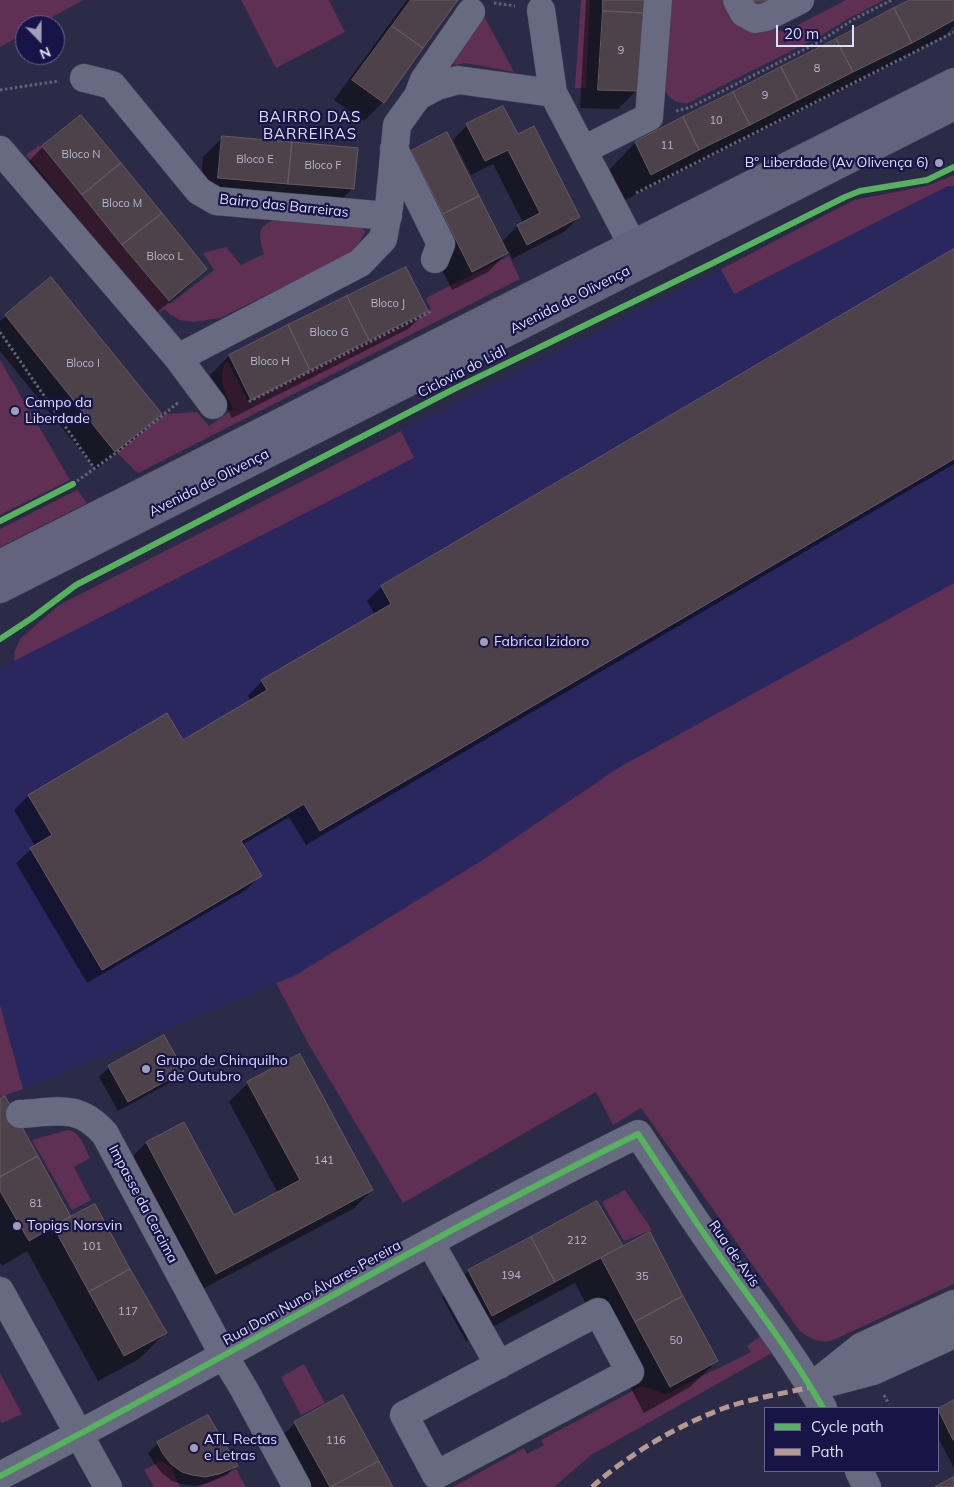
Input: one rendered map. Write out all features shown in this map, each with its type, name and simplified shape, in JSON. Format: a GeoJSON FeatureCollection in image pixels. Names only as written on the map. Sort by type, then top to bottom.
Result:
{"type":"FeatureCollection","features":[{"type":"Feature","properties":{"kind":"main road","name":"Avenida de Olivença"},"geometry":{"type":"LineString","coordinates":[[0,564],[954,82]]}},
{"type":"Feature","properties":{"kind":"main road","name":"Avenida de Olivença"},"geometry":{"type":"LineString","coordinates":[[0,589],[954,106]]}},
{"type":"Feature","properties":{"kind":"street"},"geometry":{"type":"LineString","coordinates":[[583,150],[649,117],[658,0]]}},
{"type":"Feature","properties":{"kind":"street"},"geometry":{"type":"LineString","coordinates":[[737,0],[744,14],[755,19],[766,17],[800,0]]}},
{"type":"Feature","properties":{"kind":"street"},"geometry":{"type":"LineString","coordinates":[[178,358],[360,263],[383,239],[388,216],[397,125],[418,96],[424,80],[479,7]]}},
{"type":"Feature","properties":{"kind":"street"},"geometry":{"type":"LineString","coordinates":[[541,10],[553,93],[632,244]]}},
{"type":"Feature","properties":{"kind":"street","name":"Bairro das Barreiras"},"geometry":{"type":"LineString","coordinates":[[84,78],[112,85],[199,191],[216,201],[388,216]]}},
{"type":"Feature","properties":{"kind":"street"},"geometry":{"type":"LineString","coordinates":[[418,96],[437,86],[458,80],[553,93]]}},
{"type":"Feature","properties":{"kind":"street"},"geometry":{"type":"LineString","coordinates":[[394,149],[441,244],[435,259]]}},
{"type":"Feature","properties":{"kind":"street"},"geometry":{"type":"LineString","coordinates":[[0,150],[178,358],[206,396]]}},
{"type":"Feature","properties":{"kind":"street","name":"Impasse da Cercima"},"geometry":{"type":"LineString","coordinates":[[20,1114],[68,1111],[84,1115],[96,1123],[105,1134],[224,1356],[297,1487]]}},
{"type":"Feature","properties":{"kind":"street","name":"Rua Dom Nuno Álvares Pereira"},"geometry":{"type":"LineString","coordinates":[[0,1476],[79,1435],[430,1242],[638,1134]]}},
{"type":"Feature","properties":{"kind":"street","name":"Rua de Avis"},"geometry":{"type":"LineString","coordinates":[[638,1134],[779,1338],[817,1398]]}},
{"type":"Feature","properties":{"kind":"street"},"geometry":{"type":"LineString","coordinates":[[430,1242],[499,1365]]}},
{"type":"Feature","properties":{"kind":"street"},"geometry":{"type":"LineString","coordinates":[[0,1290],[108,1487]]}},
{"type":"Feature","properties":{"kind":"street"},"geometry":{"type":"LineString","coordinates":[[817,1398],[861,1347],[954,1304]]}},
{"type":"Feature","properties":{"kind":"street"},"geometry":{"type":"LineString","coordinates":[[598,1312],[630,1372],[436,1476],[404,1416],[499,1365],[598,1312]]}},
{"type":"Feature","properties":{"kind":"street"},"geometry":{"type":"LineString","coordinates":[[817,1398],[954,1334]]}},
{"type":"Feature","properties":{"kind":"street"},"geometry":{"type":"LineString","coordinates":[[860,1472],[867,1487]]}},
{"type":"Feature","properties":{"kind":"path"},"geometry":{"type":"LineString","coordinates":[[649,117],[691,107],[819,42],[854,19],[892,0]]}},
{"type":"Feature","properties":{"kind":"path"},"geometry":{"type":"LineString","coordinates":[[479,7],[541,10]]}},
{"type":"Feature","properties":{"kind":"path"},"geometry":{"type":"LineString","coordinates":[[631,196],[954,32]]}},
{"type":"Feature","properties":{"kind":"path"},"geometry":{"type":"LineString","coordinates":[[0,90],[84,78]]}},
{"type":"Feature","properties":{"kind":"path"},"geometry":{"type":"LineString","coordinates":[[250,400],[430,312],[430,310]]}},
{"type":"Feature","properties":{"kind":"path"},"geometry":{"type":"LineString","coordinates":[[0,332],[94,468]]}},
{"type":"Feature","properties":{"kind":"path"},"geometry":{"type":"LineString","coordinates":[[65,488],[117,452],[206,396]]}},
{"type":"Feature","properties":{"kind":"shaded area"},"geometry":{"type":"Polygon","coordinates":[[[0,0],[83,0],[56,15],[15,15],[15,39],[0,47],[0,0]]]}},
{"type":"Feature","properties":{"kind":"shaded area"},"geometry":{"type":"Polygon","coordinates":[[[241,0],[329,0],[345,32],[276,68],[241,0]]]}},
{"type":"Feature","properties":{"kind":"shaded area"},"geometry":{"type":"Polygon","coordinates":[[[581,0],[590,0],[586,88],[575,88],[581,0]]]}},
{"type":"Feature","properties":{"kind":"shaded area"},"geometry":{"type":"Polygon","coordinates":[[[670,0],[729,0],[773,28],[784,32],[846,0],[884,0],[817,38],[688,103],[683,103],[672,99],[663,85],[670,0]]]}},
{"type":"Feature","properties":{"kind":"shaded area"},"geometry":{"type":"Polygon","coordinates":[[[484,16],[514,72],[465,63],[455,65],[453,62],[484,16]]]}},
{"type":"Feature","properties":{"kind":"shaded area"},"geometry":{"type":"Polygon","coordinates":[[[38,146],[42,146],[170,304],[214,270],[203,253],[226,247],[241,265],[264,254],[260,232],[265,224],[271,221],[278,219],[363,227],[365,232],[359,243],[348,255],[220,318],[193,322],[180,320],[164,309],[157,314],[26,155],[38,146]]]}},
{"type":"Feature","properties":{"kind":"shaded area"},"geometry":{"type":"Polygon","coordinates":[[[954,175],[954,186],[948,186],[734,294],[721,269],[854,200],[927,186],[954,175]]]}},
{"type":"Feature","properties":{"kind":"shaded area"},"geometry":{"type":"Polygon","coordinates":[[[954,182],[954,583],[618,768],[481,861],[294,976],[23,1089],[0,1005],[0,668],[414,458],[401,431],[721,269],[734,294],[954,182]]]}},
{"type":"Feature","properties":{"kind":"shaded area"},"geometry":{"type":"Polygon","coordinates":[[[509,256],[520,279],[138,473],[117,453],[165,414],[197,412],[209,426],[233,409],[222,379],[222,373],[227,360],[248,401],[428,311],[431,309],[426,298],[509,256]]]}},
{"type":"Feature","properties":{"kind":"shaded area","name":"Campo da Liberdade"},"geometry":{"type":"Polygon","coordinates":[[[0,360],[70,480],[0,515],[0,360]]]}},
{"type":"Feature","properties":{"kind":"shaded area"},"geometry":{"type":"Polygon","coordinates":[[[401,431],[414,458],[14,661],[15,650],[21,638],[59,605],[401,431]]]}},
{"type":"Feature","properties":{"kind":"shaded area"},"geometry":{"type":"Polygon","coordinates":[[[77,490],[87,503],[0,547],[0,529],[77,490]]]}},
{"type":"Feature","properties":{"kind":"shaded area"},"geometry":{"type":"Polygon","coordinates":[[[954,583],[954,1284],[831,1341],[818,1341],[810,1338],[799,1330],[641,1108],[613,1125],[596,1092],[403,1203],[308,1043],[276,983],[294,976],[481,861],[618,768],[954,583]]]}},
{"type":"Feature","properties":{"kind":"shaded area"},"geometry":{"type":"Polygon","coordinates":[[[0,1005],[23,1089],[0,1097],[0,1005]]]}},
{"type":"Feature","properties":{"kind":"shaded area"},"geometry":{"type":"Polygon","coordinates":[[[68,1130],[79,1137],[90,1158],[74,1167],[91,1200],[72,1210],[32,1140],[68,1130]]]}},
{"type":"Feature","properties":{"kind":"shaded area"},"geometry":{"type":"Polygon","coordinates":[[[625,1190],[652,1230],[624,1241],[602,1202],[625,1190]]]}},
{"type":"Feature","properties":{"kind":"shaded area"},"geometry":{"type":"Polygon","coordinates":[[[761,1336],[772,1353],[591,1455],[554,1487],[453,1487],[524,1448],[527,1454],[544,1445],[541,1440],[642,1386],[666,1394],[751,1352],[747,1346],[761,1336]]]}},
{"type":"Feature","properties":{"kind":"shaded area"},"geometry":{"type":"Polygon","coordinates":[[[304,1364],[325,1403],[301,1415],[281,1377],[304,1364]]]}},
{"type":"Feature","properties":{"kind":"shaded area"},"geometry":{"type":"Polygon","coordinates":[[[0,1373],[22,1414],[2,1423],[0,1420],[0,1373]]]}},
{"type":"Feature","properties":{"kind":"shaded area"},"geometry":{"type":"Polygon","coordinates":[[[161,1461],[171,1468],[180,1487],[154,1487],[144,1470],[161,1461]]]}},
{"type":"Feature","properties":{"kind":"shaded area"},"geometry":{"type":"Polygon","coordinates":[[[236,1469],[246,1487],[198,1487],[236,1469]]]}},
{"type":"Feature","properties":{"kind":"building"},"geometry":{"type":"Polygon","coordinates":[[[411,0],[458,0],[423,48],[392,26],[411,0]]]}},
{"type":"Feature","properties":{"kind":"building"},"geometry":{"type":"Polygon","coordinates":[[[603,0],[645,0],[644,13],[603,11],[603,0]]]}},
{"type":"Feature","properties":{"kind":"building"},"geometry":{"type":"Polygon","coordinates":[[[754,0],[775,0],[758,8],[754,0]]]}},
{"type":"Feature","properties":{"kind":"building"},"geometry":{"type":"Polygon","coordinates":[[[910,0],[954,0],[954,20],[912,43],[894,8],[910,0]]]}},
{"type":"Feature","properties":{"kind":"building"},"geometry":{"type":"Polygon","coordinates":[[[894,8],[912,43],[853,72],[836,39],[894,8]]]}},
{"type":"Feature","properties":{"kind":"building"},"geometry":{"type":"Polygon","coordinates":[[[603,11],[644,13],[639,91],[598,90],[603,11]]]}},
{"type":"Feature","properties":{"kind":"building"},"geometry":{"type":"Polygon","coordinates":[[[392,26],[423,48],[384,103],[352,80],[392,26]]]}},
{"type":"Feature","properties":{"kind":"building"},"geometry":{"type":"Polygon","coordinates":[[[836,39],[853,72],[798,100],[781,67],[836,39]]]}},
{"type":"Feature","properties":{"kind":"building"},"geometry":{"type":"Polygon","coordinates":[[[781,67],[798,100],[750,125],[733,92],[781,67]]]}},
{"type":"Feature","properties":{"kind":"building"},"geometry":{"type":"Polygon","coordinates":[[[733,92],[750,125],[699,150],[683,117],[733,92]]]}},
{"type":"Feature","properties":{"kind":"building"},"geometry":{"type":"Polygon","coordinates":[[[503,106],[518,134],[534,126],[580,217],[527,245],[517,225],[540,213],[508,150],[485,161],[466,124],[503,106]]]}},
{"type":"Feature","properties":{"kind":"building"},"geometry":{"type":"Polygon","coordinates":[[[81,115],[121,163],[82,195],[42,146],[81,115]]]}},
{"type":"Feature","properties":{"kind":"building"},"geometry":{"type":"Polygon","coordinates":[[[683,117],[699,150],[651,175],[635,142],[683,117]]]}},
{"type":"Feature","properties":{"kind":"building"},"geometry":{"type":"Polygon","coordinates":[[[447,132],[479,196],[443,214],[411,151],[447,132]]]}},
{"type":"Feature","properties":{"kind":"building"},"geometry":{"type":"Polygon","coordinates":[[[222,136],[292,142],[288,184],[218,178],[222,136]]]}},
{"type":"Feature","properties":{"kind":"building"},"geometry":{"type":"Polygon","coordinates":[[[292,142],[358,148],[354,189],[288,184],[292,142]]]}},
{"type":"Feature","properties":{"kind":"building"},"geometry":{"type":"Polygon","coordinates":[[[121,163],[162,213],[122,245],[82,195],[121,163]]]}},
{"type":"Feature","properties":{"kind":"building"},"geometry":{"type":"Polygon","coordinates":[[[479,196],[508,253],[472,272],[443,214],[479,196]]]}},
{"type":"Feature","properties":{"kind":"building"},"geometry":{"type":"Polygon","coordinates":[[[162,213],[207,269],[169,301],[122,245],[162,213]]]}},
{"type":"Feature","properties":{"kind":"building","name":"Fabrica Izidoro"},"geometry":{"type":"Polygon","coordinates":[[[954,249],[954,459],[320,831],[304,804],[241,841],[262,876],[102,970],[30,848],[52,835],[28,795],[167,713],[183,740],[267,690],[261,680],[391,604],[381,586],[954,249]]]}},
{"type":"Feature","properties":{"kind":"building"},"geometry":{"type":"Polygon","coordinates":[[[406,267],[428,311],[369,340],[347,296],[406,267]]]}},
{"type":"Feature","properties":{"kind":"building"},"geometry":{"type":"Polygon","coordinates":[[[51,277],[162,414],[115,452],[5,315],[51,277]]]}},
{"type":"Feature","properties":{"kind":"building"},"geometry":{"type":"Polygon","coordinates":[[[347,296],[369,340],[310,370],[288,325],[347,296]]]}},
{"type":"Feature","properties":{"kind":"building"},"geometry":{"type":"Polygon","coordinates":[[[288,325],[310,370],[251,400],[229,355],[288,325]]]}},
{"type":"Feature","properties":{"kind":"building","name":"Grupo de Chinquilho 5 de Outubro"},"geometry":{"type":"Polygon","coordinates":[[[164,1035],[184,1071],[128,1102],[108,1066],[164,1035]]]}},
{"type":"Feature","properties":{"kind":"building"},"geometry":{"type":"Polygon","coordinates":[[[300,1054],[373,1190],[216,1274],[146,1142],[184,1122],[234,1215],[300,1180],[247,1082],[300,1054]]]}},
{"type":"Feature","properties":{"kind":"building"},"geometry":{"type":"Polygon","coordinates":[[[5,1096],[38,1156],[0,1177],[0,1099],[5,1096]]]}},
{"type":"Feature","properties":{"kind":"building"},"geometry":{"type":"Polygon","coordinates":[[[38,1156],[71,1217],[29,1241],[0,1191],[0,1177],[38,1156]]]}},
{"type":"Feature","properties":{"kind":"building"},"geometry":{"type":"Polygon","coordinates":[[[597,1201],[623,1246],[555,1282],[531,1237],[597,1201]]]}},
{"type":"Feature","properties":{"kind":"building"},"geometry":{"type":"Polygon","coordinates":[[[95,1204],[130,1269],[89,1292],[53,1226],[95,1204]]]}},
{"type":"Feature","properties":{"kind":"building"},"geometry":{"type":"Polygon","coordinates":[[[650,1232],[683,1296],[635,1322],[601,1258],[650,1232]]]}},
{"type":"Feature","properties":{"kind":"building"},"geometry":{"type":"Polygon","coordinates":[[[531,1237],[555,1282],[492,1316],[468,1270],[531,1237]]]}},
{"type":"Feature","properties":{"kind":"building"},"geometry":{"type":"Polygon","coordinates":[[[130,1269],[167,1333],[124,1356],[89,1292],[130,1269]]]}},
{"type":"Feature","properties":{"kind":"building"},"geometry":{"type":"Polygon","coordinates":[[[683,1296],[718,1361],[670,1387],[635,1322],[683,1296]]]}},
{"type":"Feature","properties":{"kind":"building"},"geometry":{"type":"Polygon","coordinates":[[[343,1395],[379,1461],[330,1487],[294,1422],[343,1395]]]}},
{"type":"Feature","properties":{"kind":"building"},"geometry":{"type":"Polygon","coordinates":[[[954,1400],[954,1440],[939,1411],[939,1408],[954,1400]]]}},
{"type":"Feature","properties":{"kind":"building","name":"ATL Rectas e Letras"},"geometry":{"type":"Polygon","coordinates":[[[208,1415],[238,1466],[219,1474],[205,1477],[182,1472],[171,1464],[157,1442],[208,1415]]]}},
{"type":"Feature","properties":{"kind":"building"},"geometry":{"type":"Polygon","coordinates":[[[379,1461],[393,1487],[332,1487],[379,1461]]]}},
{"type":"Feature","properties":{"kind":"building"},"geometry":{"type":"Polygon","coordinates":[[[954,1477],[954,1487],[935,1487],[954,1477]]]}},
{"type":"Feature","properties":{"kind":"marked path"},"geometry":{"type":"LineString","coordinates":[[592,1487],[636,1453],[702,1417],[741,1403],[811,1387]]}},
{"type":"Feature","properties":{"kind":"cycle path","name":"Ciclovia do Lidl"},"geometry":{"type":"LineString","coordinates":[[0,639],[76,585],[454,389],[845,197],[860,191],[927,180],[954,167]]}},
{"type":"Feature","properties":{"kind":"cycle path"},"geometry":{"type":"LineString","coordinates":[[0,521],[73,484]]}},
{"type":"Feature","properties":{"kind":"cycle path"},"geometry":{"type":"LineString","coordinates":[[0,1476],[477,1217],[638,1134],[706,1237],[785,1348],[822,1407]]}},
{"type":"Feature","properties":{"kind":"place","name":"Bº Liberdade (Av Olivença 6)"},"geometry":{"type":"Point","coordinates":[939,163]}},
{"type":"Feature","properties":{"kind":"place","name":"Campo da Liberdade"},"geometry":{"type":"Point","coordinates":[15,411]}},
{"type":"Feature","properties":{"kind":"place","name":"Fabrica Izidoro"},"geometry":{"type":"Point","coordinates":[484,642]}},
{"type":"Feature","properties":{"kind":"place","name":"Grupo de Chinquilho 5 de Outubro"},"geometry":{"type":"Point","coordinates":[146,1069]}},
{"type":"Feature","properties":{"kind":"place","name":"Topigs Norsvin"},"geometry":{"type":"Point","coordinates":[17,1226]}},
{"type":"Feature","properties":{"kind":"place","name":"ATL Rectas e Letras"},"geometry":{"type":"Point","coordinates":[194,1448]}},
{"type":"Feature","properties":{"kind":"district","name":"BAIRRO DAS BARREIRAS"},"geometry":{"type":"Point","coordinates":[310,126]}}]}
